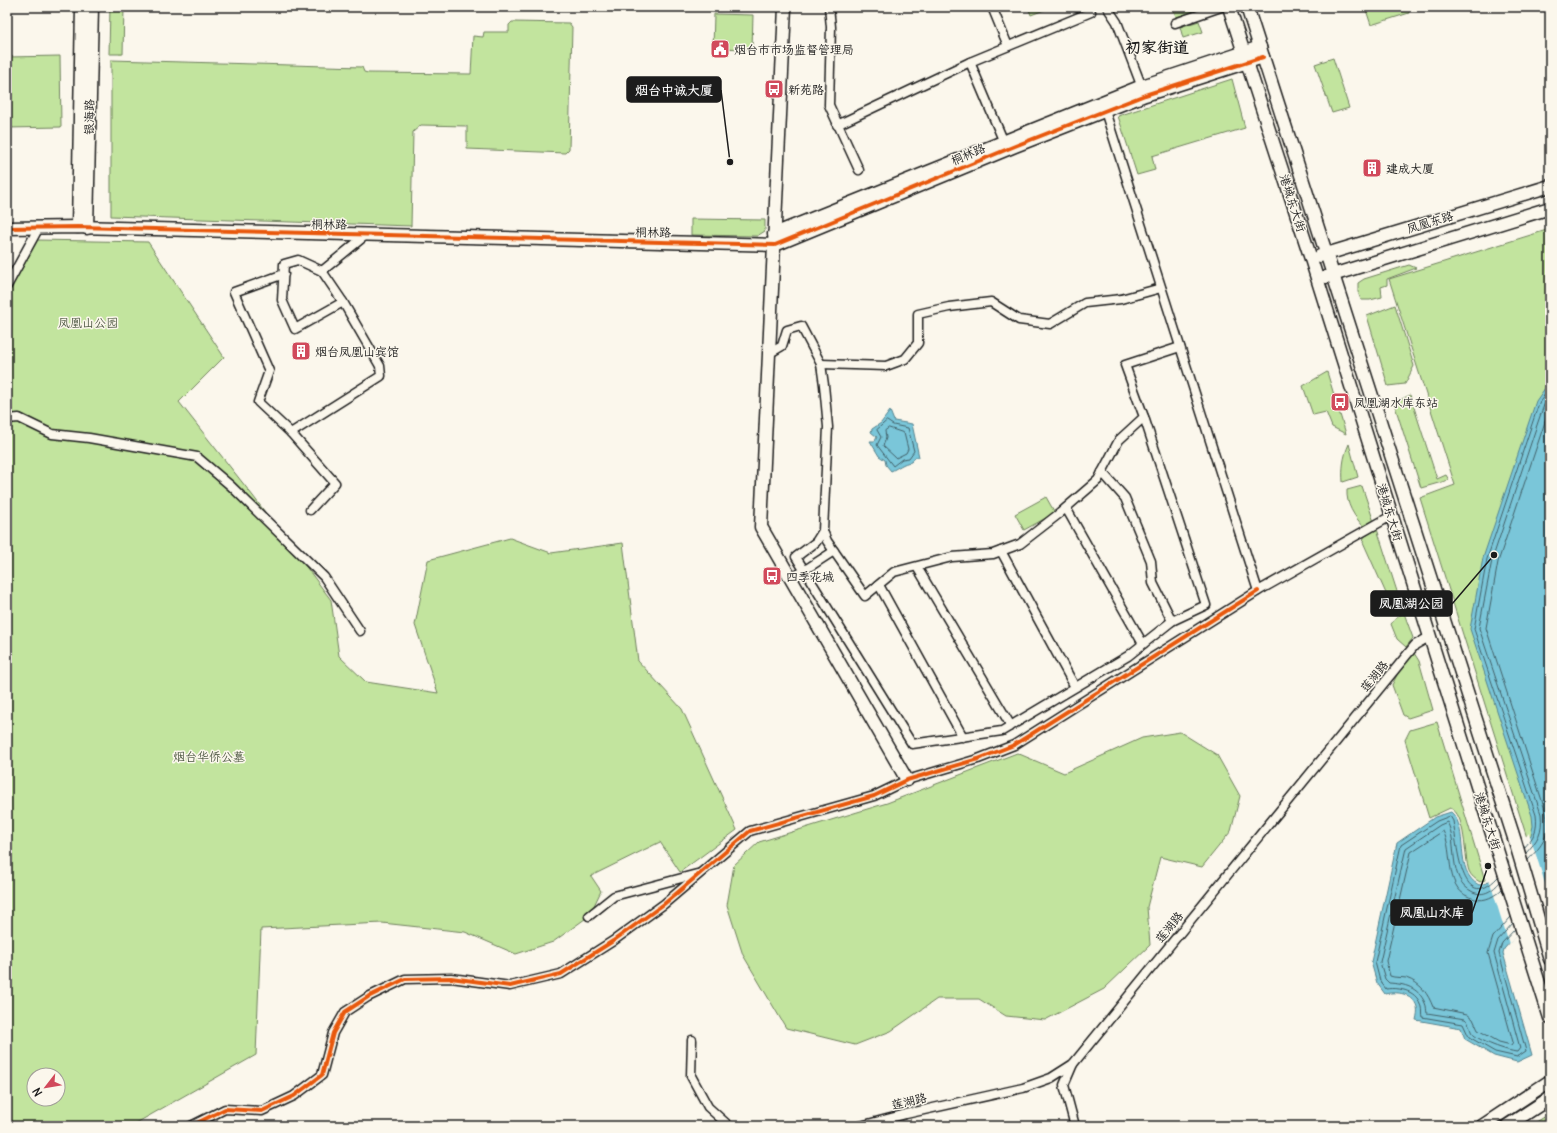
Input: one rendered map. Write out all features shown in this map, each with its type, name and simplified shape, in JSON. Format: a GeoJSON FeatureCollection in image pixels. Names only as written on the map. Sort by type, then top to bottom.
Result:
{"type":"FeatureCollection","features":[{"type":"Feature","properties":{"kind":"street","name":"银海路"},"geometry":{"type":"LineString","coordinates":[[82,7],[82,228]]}},
{"type":"Feature","properties":{"kind":"street","name":"银海路"},"geometry":{"type":"LineString","coordinates":[[82,228],[92,7]]}},
{"type":"Feature","properties":{"kind":"street"},"geometry":{"type":"LineString","coordinates":[[785,7],[761,526],[907,780]]}},
{"type":"Feature","properties":{"kind":"street"},"geometry":{"type":"LineString","coordinates":[[829,7],[831,26],[829,105],[859,170]]}},
{"type":"Feature","properties":{"kind":"street"},"geometry":{"type":"LineString","coordinates":[[992,7],[1008,46]]}},
{"type":"Feature","properties":{"kind":"street"},"geometry":{"type":"LineString","coordinates":[[1106,7],[1117,22],[1143,90]]}},
{"type":"Feature","properties":{"kind":"street"},"geometry":{"type":"LineString","coordinates":[[1175,23],[1221,7]]}},
{"type":"Feature","properties":{"kind":"street","name":"港城东大街"},"geometry":{"type":"LineString","coordinates":[[1229,7],[1311,259],[1550,1018]]}},
{"type":"Feature","properties":{"kind":"street","name":"港城东大街"},"geometry":{"type":"LineString","coordinates":[[1247,7],[1515,841],[1550,959]]}},
{"type":"Feature","properties":{"kind":"street"},"geometry":{"type":"LineString","coordinates":[[837,125],[970,62],[1091,12]]}},
{"type":"Feature","properties":{"kind":"street","name":"桐林路"},"geometry":{"type":"LineString","coordinates":[[774,239],[1003,140],[1143,90],[1261,52]]}},
{"type":"Feature","properties":{"kind":"street"},"geometry":{"type":"LineString","coordinates":[[970,62],[1003,140]]}},
{"type":"Feature","properties":{"kind":"street","name":"桐林路"},"geometry":{"type":"LineString","coordinates":[[7,228],[82,228],[366,235],[774,239],[1105,111],[1143,90]]}},
{"type":"Feature","properties":{"kind":"street"},"geometry":{"type":"LineString","coordinates":[[1105,111],[1258,591]]}},
{"type":"Feature","properties":{"kind":"street","name":"凤凰东路"},"geometry":{"type":"LineString","coordinates":[[1311,259],[1550,186]]}},
{"type":"Feature","properties":{"kind":"street","name":"凤凰东路"},"geometry":{"type":"LineString","coordinates":[[1317,279],[1333,276],[1550,208]]}},
{"type":"Feature","properties":{"kind":"street"},"geometry":{"type":"LineString","coordinates":[[7,286],[38,229]]}},
{"type":"Feature","properties":{"kind":"street"},"geometry":{"type":"LineString","coordinates":[[322,271],[366,235]]}},
{"type":"Feature","properties":{"kind":"street"},"geometry":{"type":"LineString","coordinates":[[291,432],[381,376],[380,366],[343,302],[322,271],[298,260],[284,264],[282,300],[295,329],[343,302]]}},
{"type":"Feature","properties":{"kind":"street"},"geometry":{"type":"LineString","coordinates":[[284,274],[234,292],[269,371],[258,402],[291,432],[335,483],[310,510]]}},
{"type":"Feature","properties":{"kind":"street"},"geometry":{"type":"LineString","coordinates":[[821,364],[886,366],[905,359],[918,343],[918,314],[949,307],[991,302],[1019,320],[1050,324],[1085,303],[1121,299],[1161,288]]}},
{"type":"Feature","properties":{"kind":"street"},"geometry":{"type":"LineString","coordinates":[[770,353],[782,346],[787,330],[801,326],[821,364],[828,427],[823,531],[816,542],[796,558],[912,744],[1002,731],[1128,656],[1172,621],[1206,605],[1126,365],[1180,346]]}},
{"type":"Feature","properties":{"kind":"street"},"geometry":{"type":"LineString","coordinates":[[823,531],[834,551],[865,596],[894,572],[952,557],[994,554],[1020,544],[1066,508],[1098,480],[1119,440],[1144,417]]}},
{"type":"Feature","properties":{"kind":"street"},"geometry":{"type":"LineString","coordinates":[[7,419],[19,418],[52,434],[89,438],[196,457],[231,486],[324,577],[360,632]]}},
{"type":"Feature","properties":{"kind":"street"},"geometry":{"type":"LineString","coordinates":[[1102,472],[1125,498],[1152,561],[1153,583],[1172,621]]}},
{"type":"Feature","properties":{"kind":"street"},"geometry":{"type":"LineString","coordinates":[[1066,508],[1143,644]]}},
{"type":"Feature","properties":{"kind":"street"},"geometry":{"type":"LineString","coordinates":[[191,1126],[225,1109],[262,1110],[294,1096],[322,1075],[333,1033],[346,1012],[368,997],[405,979],[451,978],[510,986],[561,974],[620,936],[664,904],[750,831],[874,796],[907,780],[978,759],[1014,745],[1258,591],[1391,516]]}},
{"type":"Feature","properties":{"kind":"street"},"geometry":{"type":"LineString","coordinates":[[791,579],[834,551]]}},
{"type":"Feature","properties":{"kind":"street"},"geometry":{"type":"LineString","coordinates":[[1001,551],[1075,687]]}},
{"type":"Feature","properties":{"kind":"street"},"geometry":{"type":"LineString","coordinates":[[917,567],[1011,726]]}},
{"type":"Feature","properties":{"kind":"street"},"geometry":{"type":"LineString","coordinates":[[878,585],[963,737]]}},
{"type":"Feature","properties":{"kind":"street","name":"莲湖路"},"geometry":{"type":"LineString","coordinates":[[860,1126],[906,1114],[1023,1088],[1051,1078],[1073,1064],[1415,645],[1429,637]]}},
{"type":"Feature","properties":{"kind":"street"},"geometry":{"type":"LineString","coordinates":[[589,916],[614,896],[700,874]]}},
{"type":"Feature","properties":{"kind":"street"},"geometry":{"type":"LineString","coordinates":[[692,1040],[691,1076],[708,1107],[729,1126]]}},
{"type":"Feature","properties":{"kind":"street"},"geometry":{"type":"LineString","coordinates":[[1073,1064],[1064,1085],[1075,1126]]}},
{"type":"Feature","properties":{"kind":"street"},"geometry":{"type":"LineString","coordinates":[[1482,1126],[1550,1081]]}},
{"type":"Feature","properties":{"kind":"street"},"geometry":{"type":"LineString","coordinates":[[1507,1126],[1550,1098]]}},
{"type":"Feature","properties":{"kind":"green space"},"geometry":{"type":"Polygon","coordinates":[[[110,7],[124,7],[123,54],[109,54],[110,7]]]}},
{"type":"Feature","properties":{"kind":"green space"},"geometry":{"type":"Polygon","coordinates":[[[1028,7],[1052,7],[1031,15],[1028,7]]]}},
{"type":"Feature","properties":{"kind":"green space"},"geometry":{"type":"Polygon","coordinates":[[[1173,7],[1195,7],[1196,11],[1176,17],[1173,7]]]}},
{"type":"Feature","properties":{"kind":"green space"},"geometry":{"type":"Polygon","coordinates":[[[1365,7],[1407,7],[1409,13],[1371,25],[1365,7]]]}},
{"type":"Feature","properties":{"kind":"green space"},"geometry":{"type":"Polygon","coordinates":[[[714,14],[753,15],[752,49],[713,48],[714,14]]]}},
{"type":"Feature","properties":{"kind":"green space"},"geometry":{"type":"Polygon","coordinates":[[[1199,21],[1203,32],[1183,38],[1180,27],[1199,21]]]}},
{"type":"Feature","properties":{"kind":"green space"},"geometry":{"type":"Polygon","coordinates":[[[512,22],[569,23],[572,27],[569,149],[565,153],[467,149],[467,126],[421,125],[413,132],[411,226],[111,216],[111,60],[362,67],[364,72],[368,73],[471,74],[473,36],[483,37],[484,32],[509,32],[509,25],[512,22]]]}},
{"type":"Feature","properties":{"kind":"green space"},"geometry":{"type":"Polygon","coordinates":[[[60,56],[61,127],[7,128],[7,57],[60,56]]]}},
{"type":"Feature","properties":{"kind":"green space"},"geometry":{"type":"Polygon","coordinates":[[[1333,58],[1349,108],[1332,113],[1315,64],[1333,58]]]}},
{"type":"Feature","properties":{"kind":"green space"},"geometry":{"type":"Polygon","coordinates":[[[1232,79],[1245,128],[1152,156],[1155,170],[1137,175],[1118,116],[1232,79]]]}},
{"type":"Feature","properties":{"kind":"green space"},"geometry":{"type":"Polygon","coordinates":[[[691,219],[765,220],[765,231],[757,236],[691,235],[691,219]]]}},
{"type":"Feature","properties":{"kind":"green space"},"geometry":{"type":"Polygon","coordinates":[[[1550,229],[1550,911],[1420,498],[1455,485],[1389,279],[1550,229]]]}},
{"type":"Feature","properties":{"kind":"green space"},"geometry":{"type":"Polygon","coordinates":[[[37,240],[148,242],[224,357],[179,402],[253,496],[331,600],[339,656],[366,682],[438,693],[415,625],[428,560],[510,538],[551,553],[623,543],[638,661],[682,709],[737,830],[680,872],[660,842],[591,876],[601,891],[589,916],[553,942],[516,954],[465,932],[382,923],[261,929],[256,1055],[131,1126],[7,1126],[7,295],[37,240]]]}},
{"type":"Feature","properties":{"kind":"green space"},"geometry":{"type":"Polygon","coordinates":[[[1409,265],[1416,268],[1387,279],[1387,285],[1381,287],[1382,297],[1370,300],[1361,300],[1358,292],[1358,283],[1364,279],[1409,265]]]}},
{"type":"Feature","properties":{"kind":"green space"},"geometry":{"type":"Polygon","coordinates":[[[1395,305],[1414,366],[1405,384],[1388,386],[1367,316],[1395,305]]]}},
{"type":"Feature","properties":{"kind":"green space"},"geometry":{"type":"Polygon","coordinates":[[[1327,372],[1346,434],[1332,427],[1326,412],[1313,415],[1303,386],[1327,372]]]}},
{"type":"Feature","properties":{"kind":"green space"},"geometry":{"type":"Polygon","coordinates":[[[1410,395],[1437,479],[1446,475],[1449,480],[1421,488],[1394,403],[1410,395]]]}},
{"type":"Feature","properties":{"kind":"green space"},"geometry":{"type":"Polygon","coordinates":[[[1349,444],[1358,477],[1343,482],[1343,463],[1349,444]]]}},
{"type":"Feature","properties":{"kind":"green space"},"geometry":{"type":"Polygon","coordinates":[[[1362,486],[1374,522],[1363,526],[1351,510],[1347,495],[1347,490],[1362,486]]]}},
{"type":"Feature","properties":{"kind":"green space"},"geometry":{"type":"Polygon","coordinates":[[[1046,497],[1055,513],[1024,530],[1015,514],[1046,497]]]}},
{"type":"Feature","properties":{"kind":"green space"},"geometry":{"type":"Polygon","coordinates":[[[1377,529],[1402,607],[1397,610],[1393,609],[1363,542],[1364,537],[1377,529]]]}},
{"type":"Feature","properties":{"kind":"green space"},"geometry":{"type":"Polygon","coordinates":[[[1404,613],[1413,638],[1406,647],[1397,639],[1391,624],[1398,616],[1404,613]]]}},
{"type":"Feature","properties":{"kind":"green space"},"geometry":{"type":"Polygon","coordinates":[[[1414,653],[1419,661],[1433,710],[1408,718],[1403,715],[1392,685],[1400,669],[1414,653]]]}},
{"type":"Feature","properties":{"kind":"green space"},"geometry":{"type":"Polygon","coordinates":[[[1437,722],[1485,880],[1480,882],[1473,877],[1469,871],[1462,826],[1455,812],[1450,808],[1429,818],[1405,740],[1410,730],[1437,722]]]}},
{"type":"Feature","properties":{"kind":"green space"},"geometry":{"type":"Polygon","coordinates":[[[1180,732],[1217,755],[1240,796],[1231,831],[1202,867],[1160,857],[1147,907],[1150,945],[1104,989],[1045,1020],[1006,1016],[979,999],[937,999],[891,1031],[855,1045],[786,1028],[743,955],[727,905],[734,865],[759,842],[887,803],[1017,753],[1064,773],[1142,738],[1180,732]]]}},
{"type":"Feature","properties":{"kind":"green space"},"geometry":{"type":"Polygon","coordinates":[[[1549,1114],[1550,1126],[1530,1126],[1549,1114]]]}},
{"type":"Feature","properties":{"kind":"water"},"geometry":{"type":"Polygon","coordinates":[[[1550,381],[1550,897],[1504,949],[1503,953],[1532,1055],[1517,1062],[1494,1056],[1465,1039],[1461,1028],[1416,1020],[1417,1007],[1415,1002],[1404,994],[1385,994],[1377,983],[1371,962],[1397,843],[1435,817],[1451,812],[1457,819],[1460,828],[1466,870],[1471,879],[1479,885],[1487,883],[1531,835],[1533,826],[1532,816],[1470,629],[1483,558],[1536,401],[1550,381]]]}},
{"type":"Feature","properties":{"kind":"water"},"geometry":{"type":"Polygon","coordinates":[[[890,411],[894,421],[912,424],[919,457],[915,457],[911,462],[903,464],[891,471],[886,465],[885,460],[879,456],[870,441],[875,441],[877,437],[871,432],[872,429],[881,423],[890,411]]]}},
{"type":"Feature","properties":{"kind":"pier"},"geometry":{"type":"Polygon","coordinates":[[[1529,833],[1550,899],[1509,944],[1489,879],[1529,833]]]}},
{"type":"Feature","properties":{"kind":"cycle path"},"geometry":{"type":"LineString","coordinates":[[7,228],[78,227],[775,245],[1015,146],[1145,95],[1263,57]]}},
{"type":"Feature","properties":{"kind":"cycle path"},"geometry":{"type":"LineString","coordinates":[[191,1126],[225,1109],[262,1111],[294,1096],[322,1075],[333,1033],[345,1012],[368,997],[405,979],[451,978],[510,986],[561,974],[613,941],[664,904],[750,831],[874,796],[907,780],[978,759],[1014,745],[1258,591]]}},
{"type":"Feature","properties":{"kind":"place","name":"烟台市市场监督管理局"},"geometry":{"type":"Point","coordinates":[720,49]}},
{"type":"Feature","properties":{"kind":"place","name":"新苑路"},"geometry":{"type":"Point","coordinates":[774,89]}},
{"type":"Feature","properties":{"kind":"place","name":"烟台中诚大厦"},"geometry":{"type":"Point","coordinates":[730,162]}},
{"type":"Feature","properties":{"kind":"place","name":"建成大厦"},"geometry":{"type":"Point","coordinates":[1372,168]}},
{"type":"Feature","properties":{"kind":"place","name":"烟台凤凰山宾馆"},"geometry":{"type":"Point","coordinates":[301,351]}},
{"type":"Feature","properties":{"kind":"place","name":"凤凰湖水库东站"},"geometry":{"type":"Point","coordinates":[1340,402]}},
{"type":"Feature","properties":{"kind":"place","name":"凤凰湖公园"},"geometry":{"type":"Point","coordinates":[1494,555]}},
{"type":"Feature","properties":{"kind":"place","name":"四季花城"},"geometry":{"type":"Point","coordinates":[772,576]}},
{"type":"Feature","properties":{"kind":"place","name":"凤凰山水库"},"geometry":{"type":"Point","coordinates":[1488,866]}},
{"type":"Feature","properties":{"kind":"district","name":"初家街道"},"geometry":{"type":"Point","coordinates":[1157,47]}},
{"type":"Feature","properties":{"kind":"park label","name":"凤凰山公园"},"geometry":{"type":"Point","coordinates":[88,322]}},
{"type":"Feature","properties":{"kind":"park label","name":"烟台华侨公墓"},"geometry":{"type":"Point","coordinates":[209,756]}}]}
